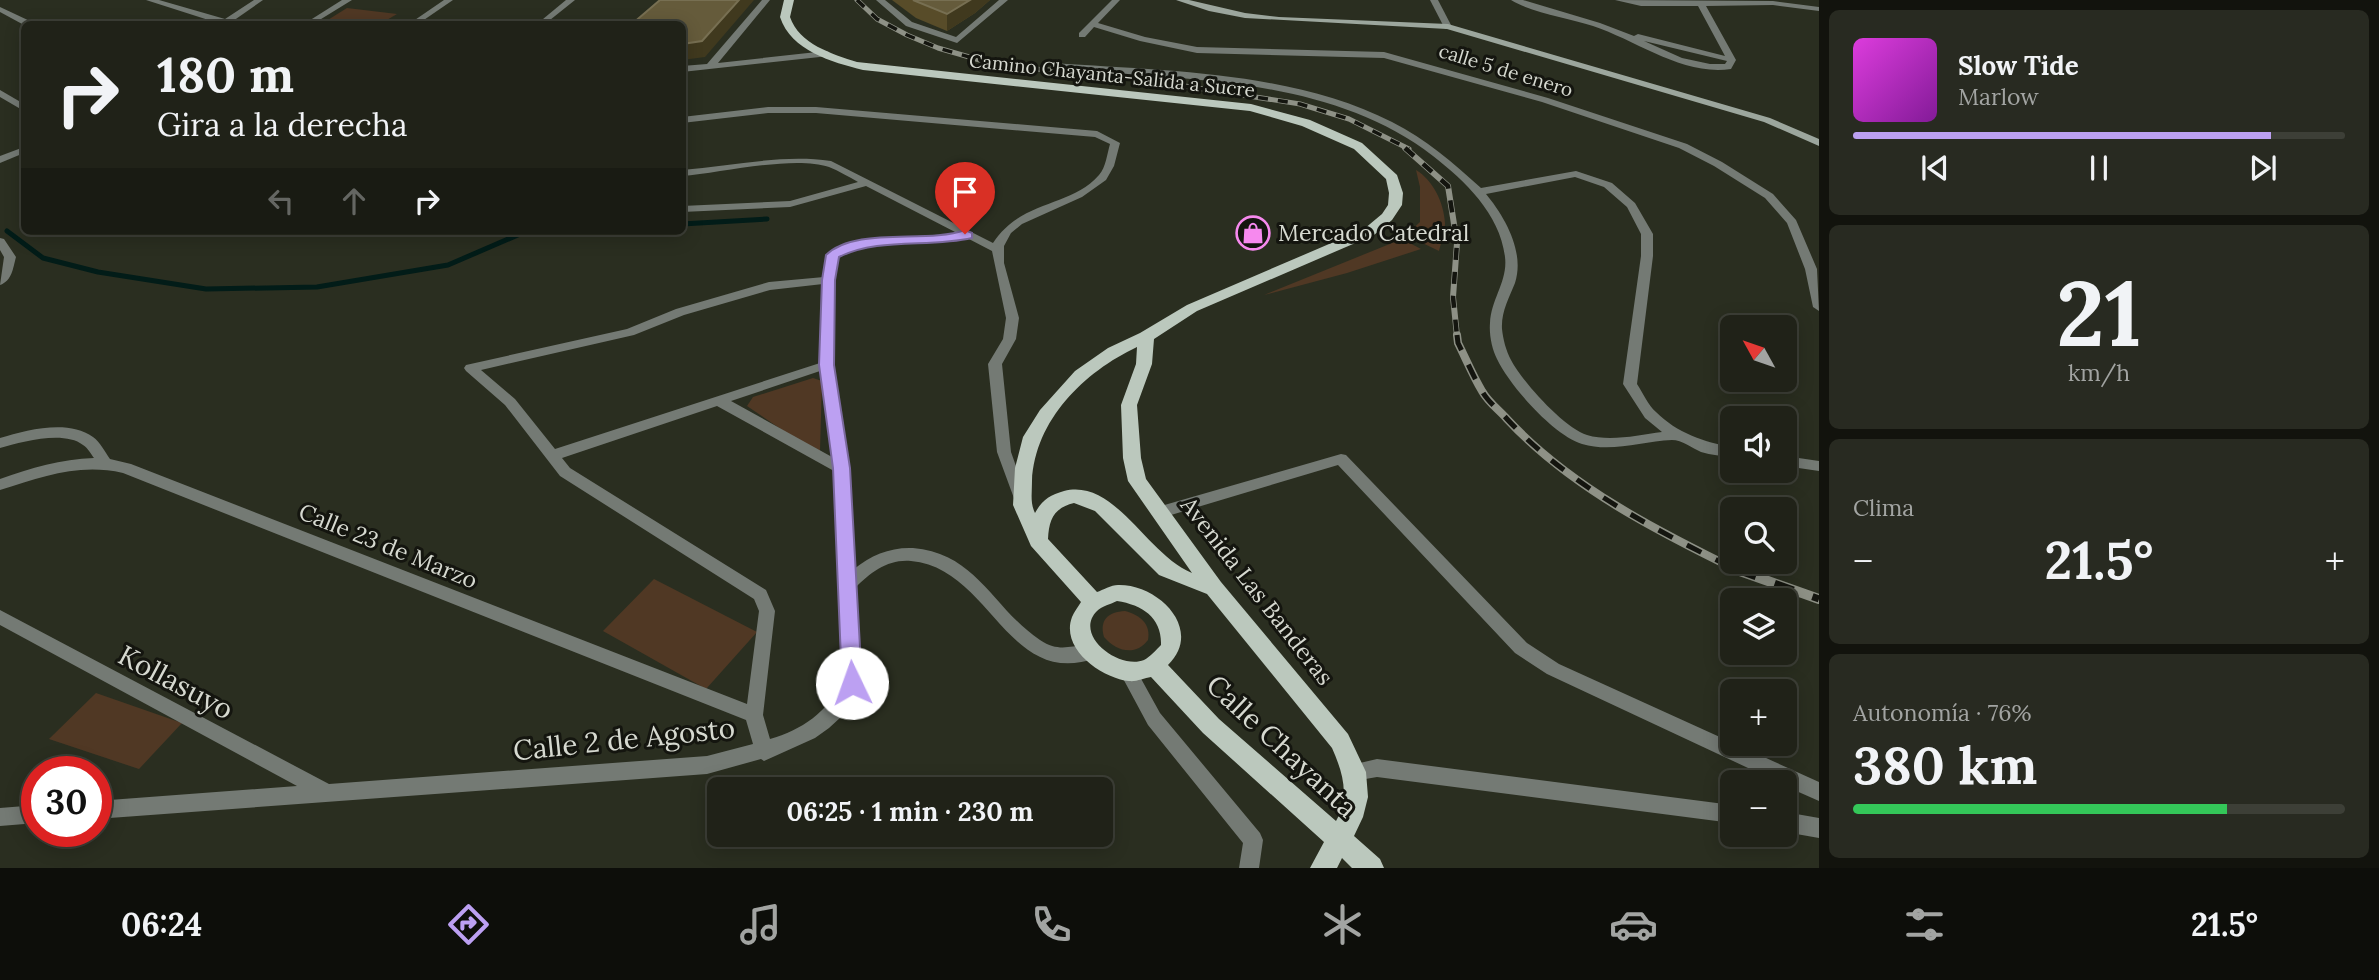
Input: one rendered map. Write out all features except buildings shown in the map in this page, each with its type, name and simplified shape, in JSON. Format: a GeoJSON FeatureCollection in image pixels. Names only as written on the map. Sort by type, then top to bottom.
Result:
{"type":"FeatureCollection","features":[{"type":"Feature","properties":{"kind":"main road","name":"Camino Chayanta-Salida a Sucre"},"geometry":{"type":"LineString","coordinates":[[789,0],[785,17],[792,31],[810,46],[854,65],[885,71],[1251,108],[1334,133],[1358,146],[1392,178],[1396,193],[1395,205],[1387,217],[1369,232],[1192,308],[1146,337]]}},
{"type":"Feature","properties":{"kind":"main road"},"geometry":{"type":"LineString","coordinates":[[1180,0],[1219,11],[1256,17],[1416,22],[1448,27],[1768,120],[1819,143]]}},
{"type":"Feature","properties":{"kind":"main road"},"geometry":{"type":"LineString","coordinates":[[1092,601],[1038,541],[1022,505],[1024,468],[1032,437],[1046,414],[1081,375],[1114,352],[1146,337]]}},
{"type":"Feature","properties":{"kind":"main road","name":"Avenida Las Banderas"},"geometry":{"type":"LineString","coordinates":[[1146,337],[1144,364],[1129,405],[1132,458],[1137,481],[1214,588],[1340,741],[1354,772],[1356,797],[1351,817],[1324,867]]}},
{"type":"Feature","properties":{"kind":"main road"},"geometry":{"type":"LineString","coordinates":[[1038,541],[1039,525],[1052,503],[1068,495],[1083,496],[1114,514],[1159,564],[1180,577],[1214,588]]}},
{"type":"Feature","properties":{"kind":"main road"},"geometry":{"type":"LineString","coordinates":[[1116,593],[1129,594],[1154,605],[1170,626],[1171,649],[1155,666],[1128,671],[1114,668],[1090,653],[1083,643],[1080,620],[1092,601],[1116,593]]}},
{"type":"Feature","properties":{"kind":"main road","name":"Calle Chayanta"},"geometry":{"type":"LineString","coordinates":[[1155,666],[1211,726],[1371,868]]}},
{"type":"Feature","properties":{"kind":"street"},"geometry":{"type":"LineString","coordinates":[[153,0],[216,21]]}},
{"type":"Feature","properties":{"kind":"street"},"geometry":{"type":"LineString","coordinates":[[229,21],[259,0]]}},
{"type":"Feature","properties":{"kind":"street"},"geometry":{"type":"LineString","coordinates":[[313,21],[348,0]]}},
{"type":"Feature","properties":{"kind":"street"},"geometry":{"type":"LineString","coordinates":[[418,21],[449,0]]}},
{"type":"Feature","properties":{"kind":"street"},"geometry":{"type":"LineString","coordinates":[[545,21],[571,0]]}},
{"type":"Feature","properties":{"kind":"street"},"geometry":{"type":"LineString","coordinates":[[711,65],[766,0]]}},
{"type":"Feature","properties":{"kind":"street"},"geometry":{"type":"LineString","coordinates":[[883,1],[909,24],[957,40],[1004,0]]}},
{"type":"Feature","properties":{"kind":"street"},"geometry":{"type":"LineString","coordinates":[[1082,35],[1116,0]]}},
{"type":"Feature","properties":{"kind":"street"},"geometry":{"type":"LineString","coordinates":[[1434,0],[1448,27]]}},
{"type":"Feature","properties":{"kind":"street"},"geometry":{"type":"LineString","coordinates":[[1515,0],[1612,30],[1732,60],[1700,3]]}},
{"type":"Feature","properties":{"kind":"street"},"geometry":{"type":"LineString","coordinates":[[1619,0],[1641,4],[1773,3],[1819,9]]}},
{"type":"Feature","properties":{"kind":"street"},"geometry":{"type":"LineString","coordinates":[[0,9],[23,21]]}},
{"type":"Feature","properties":{"kind":"street","name":"calle 5 de enero"},"geometry":{"type":"LineString","coordinates":[[1093,24],[1143,39],[1197,50],[1384,55],[1545,100],[1683,146],[1769,196],[1793,222],[1811,270],[1819,307]]}},
{"type":"Feature","properties":{"kind":"street"},"geometry":{"type":"LineString","coordinates":[[686,68],[826,54]]}},
{"type":"Feature","properties":{"kind":"street"},"geometry":{"type":"LineString","coordinates":[[1054,66],[1180,76],[1299,91],[1359,109],[1399,127],[1429,148],[1479,192],[1496,216],[1510,251],[1510,277],[1497,309],[1496,332],[1504,359],[1555,421],[1583,440],[1608,442],[1675,435]]}},
{"type":"Feature","properties":{"kind":"street"},"geometry":{"type":"LineString","coordinates":[[0,93],[21,106]]}},
{"type":"Feature","properties":{"kind":"street"},"geometry":{"type":"LineString","coordinates":[[686,120],[768,110],[816,110],[917,120],[991,123],[1097,134],[1112,140],[1115,144],[1101,178],[1074,196],[1032,213],[1004,235],[998,244],[998,261],[1014,324],[1009,345],[995,364],[1004,452],[1022,505]]}},
{"type":"Feature","properties":{"kind":"street"},"geometry":{"type":"LineString","coordinates":[[0,160],[21,151]]}},
{"type":"Feature","properties":{"kind":"street"},"geometry":{"type":"LineString","coordinates":[[686,173],[813,160],[831,164],[998,250]]}},
{"type":"Feature","properties":{"kind":"street"},"geometry":{"type":"LineString","coordinates":[[1479,192],[1576,174],[1608,185],[1631,205],[1647,234],[1647,256],[1630,384],[1650,415],[1675,435],[1706,448],[1720,450]]}},
{"type":"Feature","properties":{"kind":"street"},"geometry":{"type":"LineString","coordinates":[[686,209],[790,204],[867,183]]}},
{"type":"Feature","properties":{"kind":"street"},"geometry":{"type":"LineString","coordinates":[[764,752],[754,715],[767,611],[760,595],[565,472],[510,402],[471,368],[630,332],[680,312],[769,286],[828,280],[833,255],[848,248],[870,243],[944,240],[968,235]]}},
{"type":"Feature","properties":{"kind":"street"},"geometry":{"type":"LineString","coordinates":[[0,241],[4,253],[10,257],[6,274],[0,281]]}},
{"type":"Feature","properties":{"kind":"street","name":"Calle 2 de Agosto"},"geometry":{"type":"LineString","coordinates":[[112,809],[707,765],[764,752],[804,734],[835,712],[852,683],[841,468],[826,365],[828,280]]}},
{"type":"Feature","properties":{"kind":"street"},"geometry":{"type":"LineString","coordinates":[[551,456],[721,402],[826,365]]}},
{"type":"Feature","properties":{"kind":"street"},"geometry":{"type":"LineString","coordinates":[[721,402],[841,468]]}},
{"type":"Feature","properties":{"kind":"street"},"geometry":{"type":"LineString","coordinates":[[0,443],[20,436],[60,433],[87,440],[104,462]]}},
{"type":"Feature","properties":{"kind":"street"},"geometry":{"type":"LineString","coordinates":[[1161,512],[1341,459],[1521,648],[1553,669],[1819,792]]}},
{"type":"Feature","properties":{"kind":"street","name":"Calle 23 de Marzo"},"geometry":{"type":"LineString","coordinates":[[0,485],[75,462],[104,462],[138,472],[754,715]]}},
{"type":"Feature","properties":{"kind":"street"},"geometry":{"type":"LineString","coordinates":[[1797,463],[1819,466]]}},
{"type":"Feature","properties":{"kind":"street"},"geometry":{"type":"LineString","coordinates":[[847,586],[867,564],[887,555],[917,553],[943,561],[965,574],[1038,648],[1056,656],[1090,653]]}},
{"type":"Feature","properties":{"kind":"street","name":"Kollasuyo"},"geometry":{"type":"LineString","coordinates":[[0,617],[327,792]]}},
{"type":"Feature","properties":{"kind":"street"},"geometry":{"type":"LineString","coordinates":[[1128,671],[1154,719],[1253,840],[1249,868]]}},
{"type":"Feature","properties":{"kind":"street"},"geometry":{"type":"LineString","coordinates":[[1354,772],[1377,768],[1720,812]]}},
{"type":"Feature","properties":{"kind":"street"},"geometry":{"type":"LineString","coordinates":[[0,817],[21,815]]}},
{"type":"Feature","properties":{"kind":"street"},"geometry":{"type":"LineString","coordinates":[[1797,824],[1819,828]]}},
{"type":"Feature","properties":{"kind":"shaded area"},"geometry":{"type":"Polygon","coordinates":[[[347,8],[397,14],[385,21],[326,21],[347,8]]]}},
{"type":"Feature","properties":{"kind":"shaded area"},"geometry":{"type":"Polygon","coordinates":[[[1416,170],[1432,186],[1444,215],[1445,226],[1439,251],[1406,235],[1420,222],[1420,187],[1416,170]]]}},
{"type":"Feature","properties":{"kind":"shaded area"},"geometry":{"type":"Polygon","coordinates":[[[1402,239],[1421,249],[1347,273],[1264,295],[1402,239]]]}},
{"type":"Feature","properties":{"kind":"shaded area"},"geometry":{"type":"Polygon","coordinates":[[[813,378],[822,381],[820,451],[816,453],[747,406],[753,397],[813,378]]]}},
{"type":"Feature","properties":{"kind":"shaded area"},"geometry":{"type":"Polygon","coordinates":[[[654,579],[757,632],[706,689],[603,631],[654,579]]]}},
{"type":"Feature","properties":{"kind":"shaded area"},"geometry":{"type":"Polygon","coordinates":[[[1125,611],[1140,618],[1148,629],[1148,640],[1137,649],[1120,649],[1104,637],[1103,626],[1106,618],[1125,611]]]}},
{"type":"Feature","properties":{"kind":"shaded area"},"geometry":{"type":"Polygon","coordinates":[[[96,693],[182,723],[139,769],[112,760],[112,756],[100,756],[49,739],[96,693]]]}},
{"type":"Feature","properties":{"kind":"waterway"},"geometry":{"type":"LineString","coordinates":[[686,224],[767,219]]}},
{"type":"Feature","properties":{"kind":"waterway"},"geometry":{"type":"LineString","coordinates":[[7,231],[43,258],[98,272],[206,289],[317,287],[448,265],[518,235]]}},
{"type":"Feature","properties":{"kind":"railway"},"geometry":{"type":"LineString","coordinates":[[857,0],[877,19],[907,35],[938,48],[1004,67],[1107,74],[1300,104],[1349,119],[1409,149]]}},
{"type":"Feature","properties":{"kind":"railway"},"geometry":{"type":"LineString","coordinates":[[1405,148],[1448,186],[1457,243],[1453,297],[1457,336]]}},
{"type":"Feature","properties":{"kind":"railway"},"geometry":{"type":"LineString","coordinates":[[1457,335],[1458,343],[1487,399],[1532,443],[1587,487],[1617,506],[1720,562]]}},
{"type":"Feature","properties":{"kind":"railway"},"geometry":{"type":"LineString","coordinates":[[1748,574],[1819,599]]}},
{"type":"Feature","properties":{"kind":"place","name":"Mercado Catedral"},"geometry":{"type":"Point","coordinates":[1253,233]}},
{"type":"Feature","properties":{"kind":"route"},"geometry":{"type":"LineString","coordinates":[[852,683],[841,468],[826,365],[828,280],[833,255],[870,243],[944,240],[968,235],[965,234]]}}]}
